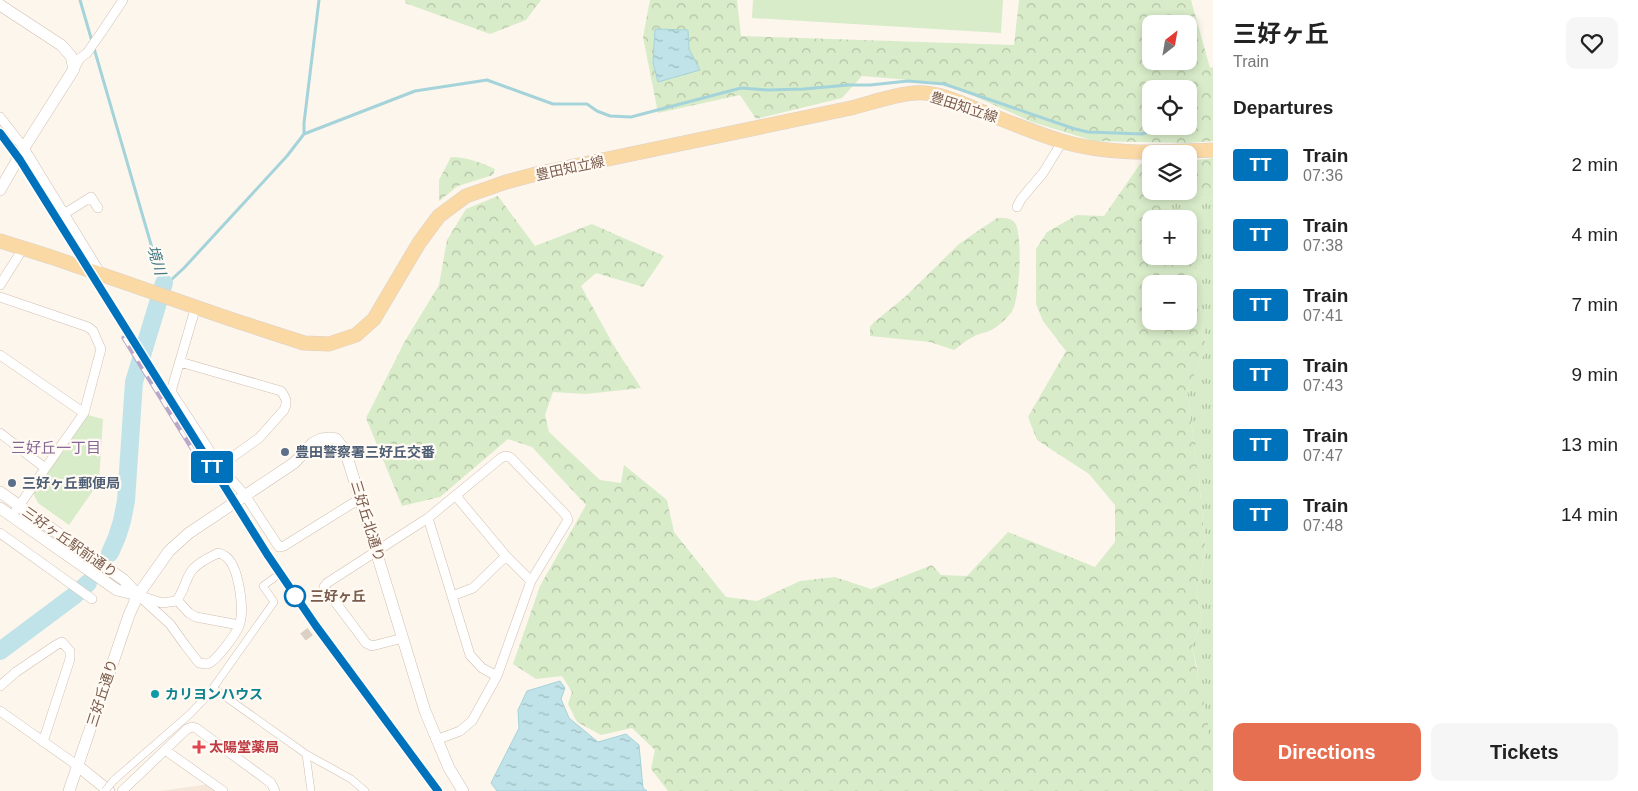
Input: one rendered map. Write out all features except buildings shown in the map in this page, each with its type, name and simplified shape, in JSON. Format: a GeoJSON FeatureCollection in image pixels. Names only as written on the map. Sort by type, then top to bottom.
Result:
{"type":"FeatureCollection","features":[{"type":"Feature","properties":{"kind":"main road","name":"豊田知立線"},"geometry":{"type":"LineString","coordinates":[[0,241],[233,320],[304,342],[329,344],[356,334],[370,323],[385,302],[418,243],[439,216],[466,196],[536,174],[915,93],[936,95],[1062,142],[1114,151],[1164,152],[1213,150]]}},
{"type":"Feature","properties":{"kind":"street"},"geometry":{"type":"LineString","coordinates":[[0,190],[80,58],[87,53],[122,0]]}},
{"type":"Feature","properties":{"kind":"street"},"geometry":{"type":"LineString","coordinates":[[0,5],[61,45],[71,56],[74,69]]}},
{"type":"Feature","properties":{"kind":"street"},"geometry":{"type":"LineString","coordinates":[[0,117],[24,148],[101,274]]}},
{"type":"Feature","properties":{"kind":"street"},"geometry":{"type":"LineString","coordinates":[[1017,207],[1021,199],[1043,174],[1062,142]]}},
{"type":"Feature","properties":{"kind":"street"},"geometry":{"type":"LineString","coordinates":[[64,214],[91,197],[98,208]]}},
{"type":"Feature","properties":{"kind":"street"},"geometry":{"type":"LineString","coordinates":[[0,285],[24,248]]}},
{"type":"Feature","properties":{"kind":"street"},"geometry":{"type":"LineString","coordinates":[[0,297],[88,327],[93,331],[101,349],[84,413],[12,516]]}},
{"type":"Feature","properties":{"kind":"street"},"geometry":{"type":"LineString","coordinates":[[196,306],[172,392],[220,466],[245,495],[279,546],[284,546],[360,498]]}},
{"type":"Feature","properties":{"kind":"street"},"geometry":{"type":"LineString","coordinates":[[0,355],[84,413]]}},
{"type":"Feature","properties":{"kind":"street"},"geometry":{"type":"LineString","coordinates":[[180,362],[281,391],[286,398],[287,405],[284,410],[259,438],[220,466]]}},
{"type":"Feature","properties":{"kind":"street"},"geometry":{"type":"LineString","coordinates":[[0,432],[45,468]]}},
{"type":"Feature","properties":{"kind":"street","name":"三好丘北通り"},"geometry":{"type":"LineString","coordinates":[[138,595],[168,552],[189,533],[294,463],[313,443],[321,439],[336,439],[345,450],[425,712],[449,768],[463,791]]}},
{"type":"Feature","properties":{"kind":"street"},"geometry":{"type":"LineString","coordinates":[[403,638],[372,646],[366,643],[324,587],[327,582],[428,518],[502,458],[510,457],[566,515],[566,523],[531,581],[496,676],[472,721],[460,731],[436,740]]}},
{"type":"Feature","properties":{"kind":"street","name":"三好ヶ丘駅前通り"},"geometry":{"type":"LineString","coordinates":[[0,492],[124,580],[138,595]]}},
{"type":"Feature","properties":{"kind":"street"},"geometry":{"type":"LineString","coordinates":[[456,496],[506,556],[531,581]]}},
{"type":"Feature","properties":{"kind":"street"},"geometry":{"type":"LineString","coordinates":[[0,508],[118,590],[138,595],[162,603],[168,604],[177,600],[182,594],[192,570],[198,564],[218,553],[225,556],[230,560],[236,575],[241,596],[239,625],[216,660],[208,664],[199,663],[170,624],[138,595]]}},
{"type":"Feature","properties":{"kind":"street"},"geometry":{"type":"LineString","coordinates":[[428,518],[470,655],[474,662],[496,676]]}},
{"type":"Feature","properties":{"kind":"street"},"geometry":{"type":"LineString","coordinates":[[0,533],[92,599]]}},
{"type":"Feature","properties":{"kind":"street"},"geometry":{"type":"LineString","coordinates":[[452,596],[473,588],[506,556]]}},
{"type":"Feature","properties":{"kind":"street"},"geometry":{"type":"LineString","coordinates":[[105,791],[114,780],[190,714],[213,688],[274,602],[263,586],[274,578]]}},
{"type":"Feature","properties":{"kind":"street","name":"三好丘通り"},"geometry":{"type":"LineString","coordinates":[[69,791],[119,644],[138,595]]}},
{"type":"Feature","properties":{"kind":"street"},"geometry":{"type":"LineString","coordinates":[[177,600],[189,613],[196,617],[239,625]]}},
{"type":"Feature","properties":{"kind":"street"},"geometry":{"type":"LineString","coordinates":[[0,686],[16,672],[62,642],[70,651],[70,659],[43,742]]}},
{"type":"Feature","properties":{"kind":"street"},"geometry":{"type":"LineString","coordinates":[[213,688],[306,754],[351,779],[365,791]]}},
{"type":"Feature","properties":{"kind":"street"},"geometry":{"type":"LineString","coordinates":[[0,711],[110,791]]}},
{"type":"Feature","properties":{"kind":"street"},"geometry":{"type":"LineString","coordinates":[[122,791],[187,729],[192,727],[271,783],[275,791]]}},
{"type":"Feature","properties":{"kind":"street"},"geometry":{"type":"LineString","coordinates":[[166,750],[223,791]]}},
{"type":"Feature","properties":{"kind":"street"},"geometry":{"type":"LineString","coordinates":[[306,754],[311,791]]}},
{"type":"Feature","properties":{"kind":"shaded area"},"geometry":{"type":"Polygon","coordinates":[[[210,784],[219,791],[160,791],[210,784]]]}},
{"type":"Feature","properties":{"kind":"green space"},"geometry":{"type":"Polygon","coordinates":[[[405,0],[541,0],[526,20],[490,34],[405,3],[405,0]]]}},
{"type":"Feature","properties":{"kind":"green space"},"geometry":{"type":"Polygon","coordinates":[[[650,0],[737,0],[741,36],[1014,45],[1019,0],[1191,0],[1195,15],[1142,15],[1142,70],[1198,70],[1198,25],[1210,68],[1213,67],[1213,141],[1189,143],[1094,141],[1032,122],[945,83],[862,76],[842,98],[756,119],[740,95],[658,113],[643,37],[650,0]]]}},
{"type":"Feature","properties":{"kind":"green space"},"geometry":{"type":"Polygon","coordinates":[[[753,0],[1003,0],[1001,33],[752,18],[753,0]]]}},
{"type":"Feature","properties":{"kind":"green space"},"geometry":{"type":"Polygon","coordinates":[[[451,157],[468,159],[489,166],[495,169],[493,175],[458,186],[439,201],[439,180],[451,157]]]}},
{"type":"Feature","properties":{"kind":"green space"},"geometry":{"type":"Polygon","coordinates":[[[1213,158],[1213,200],[1197,195],[1197,160],[1213,158]]]}},
{"type":"Feature","properties":{"kind":"green space"},"geometry":{"type":"Polygon","coordinates":[[[1140,164],[1142,164],[1142,200],[1161,200],[1161,210],[1142,210],[1142,265],[1194,265],[1196,275],[1142,275],[1142,330],[1197,330],[1197,285],[1206,349],[1187,391],[1199,480],[1206,553],[1196,591],[1202,619],[1192,647],[1208,722],[1209,744],[1213,752],[1213,791],[668,791],[651,769],[655,750],[632,728],[601,735],[577,722],[568,704],[572,692],[562,676],[536,679],[513,664],[540,586],[586,505],[532,447],[508,439],[440,497],[402,506],[366,418],[405,341],[439,285],[447,240],[466,209],[498,196],[535,246],[592,224],[664,256],[643,287],[596,273],[581,286],[614,346],[641,388],[586,394],[553,392],[545,415],[549,432],[600,480],[621,483],[624,465],[667,500],[674,532],[726,597],[757,601],[800,581],[835,577],[871,589],[932,565],[941,575],[967,576],[1008,532],[1095,567],[1115,542],[1115,505],[1089,474],[1037,440],[1028,417],[1066,351],[1043,321],[1036,304],[1036,249],[1047,232],[1077,215],[1104,216],[1140,164]]]}},
{"type":"Feature","properties":{"kind":"green space"},"geometry":{"type":"Polygon","coordinates":[[[1197,195],[1213,200],[1213,791],[1197,667],[1192,647],[1202,619],[1196,591],[1206,553],[1199,480],[1187,391],[1206,349],[1194,265],[1197,265],[1197,210],[1161,210],[1160,200],[1197,200],[1197,195]]]}},
{"type":"Feature","properties":{"kind":"green space"},"geometry":{"type":"Polygon","coordinates":[[[997,218],[1009,219],[1015,223],[1020,254],[1017,296],[1011,313],[1003,321],[991,330],[970,338],[954,350],[930,342],[870,336],[870,327],[874,322],[905,297],[959,244],[997,218]]]}},
{"type":"Feature","properties":{"kind":"green space"},"geometry":{"type":"Polygon","coordinates":[[[88,415],[103,419],[99,482],[69,525],[38,503],[33,493],[88,415]]]}},
{"type":"Feature","properties":{"kind":"water"},"geometry":{"type":"Polygon","coordinates":[[[655,29],[688,30],[689,49],[700,70],[658,82],[653,63],[655,29]]]}},
{"type":"Feature","properties":{"kind":"water"},"geometry":{"type":"Polygon","coordinates":[[[560,681],[565,688],[561,699],[569,718],[598,742],[626,734],[639,745],[643,788],[647,791],[497,791],[491,783],[519,728],[518,710],[527,691],[560,681]]]}},
{"type":"Feature","properties":{"kind":"waterway"},"geometry":{"type":"LineString","coordinates":[[80,0],[157,265],[164,283],[171,280],[184,268],[287,156],[304,134],[415,91],[487,80],[553,104],[587,104],[597,111],[610,116],[631,117],[741,88],[768,90],[804,89],[908,81],[944,84],[1088,132],[1142,134]]}},
{"type":"Feature","properties":{"kind":"waterway"},"geometry":{"type":"LineString","coordinates":[[304,134],[319,0]]}},
{"type":"Feature","properties":{"kind":"waterway","name":"境川"},"geometry":{"type":"LineString","coordinates":[[110,553],[122,521],[126,501],[134,382],[164,283]]}},
{"type":"Feature","properties":{"kind":"waterway","name":"境川"},"geometry":{"type":"LineString","coordinates":[[0,651],[75,595],[88,583]]}},
{"type":"Feature","properties":{"kind":"tunnel"},"geometry":{"type":"LineString","coordinates":[[303,637],[323,622]]}},
{"type":"Feature","properties":{"kind":"railway"},"geometry":{"type":"LineString","coordinates":[[0,133],[20,160],[267,554],[316,626],[438,791]]}},
{"type":"Feature","properties":{"kind":"railway"},"geometry":{"type":"LineString","coordinates":[[124,338],[201,463]]}},
{"type":"Feature","properties":{"kind":"train","name":"TT"},"geometry":{"type":"LineString","coordinates":[[0,133],[20,160],[167,393],[239,512],[316,626],[438,791]]}},
{"type":"Feature","properties":{"kind":"place","name":"豊田警察署三好丘交番"},"geometry":{"type":"Point","coordinates":[285,452]}},
{"type":"Feature","properties":{"kind":"place","name":"三好ヶ丘郵便局"},"geometry":{"type":"Point","coordinates":[12,483]}},
{"type":"Feature","properties":{"kind":"place","name":"三好ヶ丘"},"geometry":{"type":"Point","coordinates":[295,596]}},
{"type":"Feature","properties":{"kind":"place","name":"カリヨンハウス"},"geometry":{"type":"Point","coordinates":[155,694]}},
{"type":"Feature","properties":{"kind":"place","name":"太陽堂薬局"},"geometry":{"type":"Point","coordinates":[199,747]}},
{"type":"Feature","properties":{"kind":"district","name":"三好丘一丁目"},"geometry":{"type":"Point","coordinates":[56,447]}}]}
